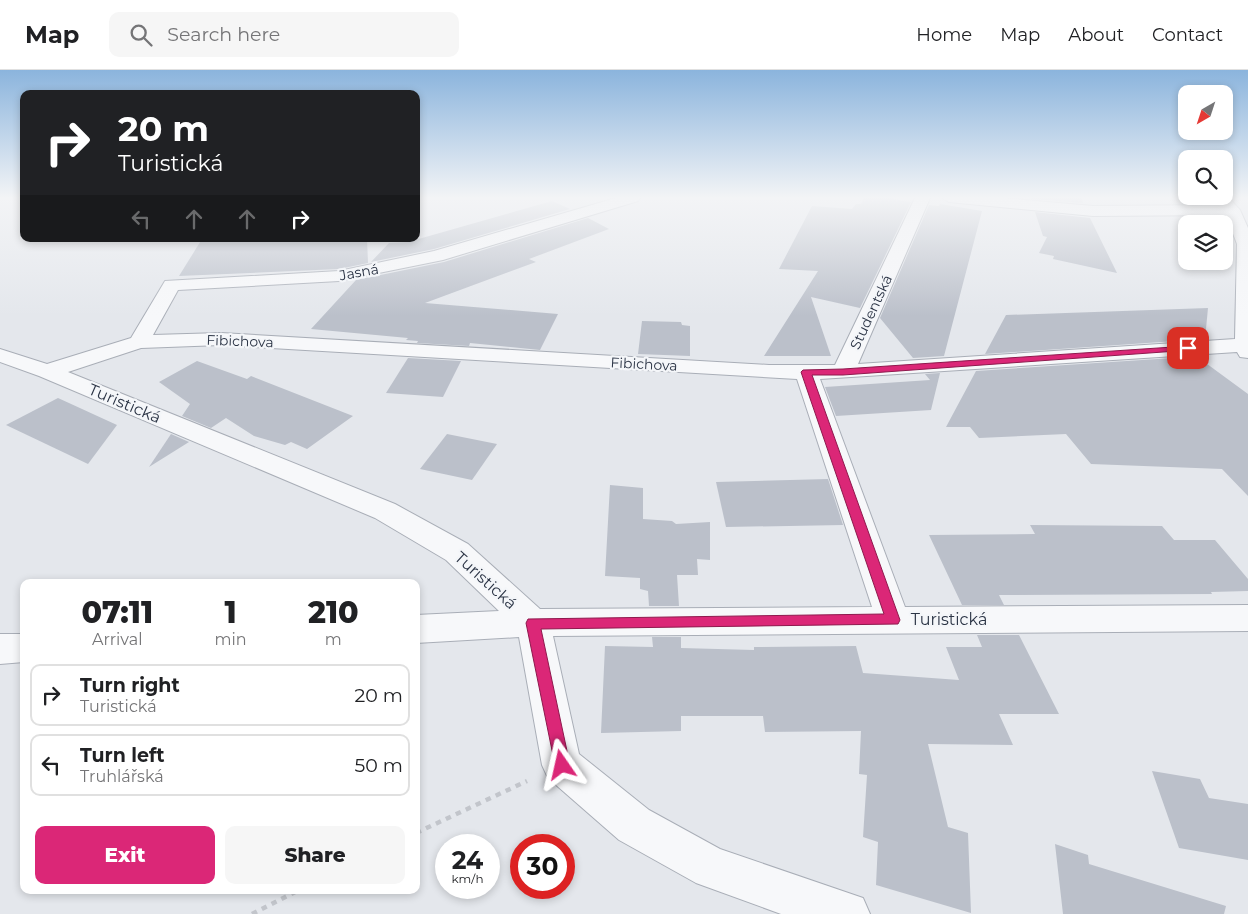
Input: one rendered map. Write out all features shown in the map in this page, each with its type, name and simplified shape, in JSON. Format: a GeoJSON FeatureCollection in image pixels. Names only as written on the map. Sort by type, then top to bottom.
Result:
{"type":"FeatureCollection","features":[{"type":"Feature","properties":{"kind":"street","name":"Jasná"},"geometry":{"type":"LineString","coordinates":[[139,342],[172,285],[339,276],[437,256],[500,237]]}},
{"type":"Feature","properties":{"kind":"street","name":"Studentská"},"geometry":{"type":"LineString","coordinates":[[843,372],[905,237]]}},
{"type":"Feature","properties":{"kind":"street"},"geometry":{"type":"LineString","coordinates":[[1243,237],[1247,278],[1246,348]]}},
{"type":"Feature","properties":{"kind":"street","name":"Fibichova"},"geometry":{"type":"LineString","coordinates":[[47,371],[139,342],[221,339],[769,372],[843,372],[1246,348]]}},
{"type":"Feature","properties":{"kind":"street","name":"Turistická"},"geometry":{"type":"LineString","coordinates":[[0,355],[47,371],[385,511],[457,552],[533,623],[1248,618]]}},
{"type":"Feature","properties":{"kind":"street"},"geometry":{"type":"LineString","coordinates":[[806,372],[893,620]]}},
{"type":"Feature","properties":{"kind":"street"},"geometry":{"type":"LineString","coordinates":[[420,629],[533,623],[562,765],[634,825],[711,868],[847,914]]}},
{"type":"Feature","properties":{"kind":"street"},"geometry":{"type":"LineString","coordinates":[[0,649],[20,648]]}},
{"type":"Feature","properties":{"kind":"path"},"geometry":{"type":"LineString","coordinates":[[420,830],[562,765]]}},
{"type":"Feature","properties":{"kind":"path"},"geometry":{"type":"LineString","coordinates":[[252,914],[291,894]]}},
{"type":"Feature","properties":{"kind":"building"},"geometry":{"type":"Polygon","coordinates":[[[473,237],[434,249],[371,262],[389,243],[420,242],[420,239],[473,237]]]}},
{"type":"Feature","properties":{"kind":"building"},"geometry":{"type":"Polygon","coordinates":[[[525,237],[587,237],[529,259],[536,262],[425,303],[558,314],[540,350],[470,343],[469,346],[417,343],[418,341],[406,340],[408,338],[311,329],[356,280],[444,262],[525,237]]]}},
{"type":"Feature","properties":{"kind":"building"},"geometry":{"type":"Polygon","coordinates":[[[796,237],[894,237],[860,308],[811,297],[831,356],[764,356],[818,271],[779,269],[796,237]]]}},
{"type":"Feature","properties":{"kind":"building"},"geometry":{"type":"Polygon","coordinates":[[[915,237],[975,237],[944,356],[913,358],[880,318],[915,237]]]}},
{"type":"Feature","properties":{"kind":"building"},"geometry":{"type":"Polygon","coordinates":[[[1047,237],[1100,237],[1117,273],[1053,259],[1054,256],[1039,253],[1047,237]]]}},
{"type":"Feature","properties":{"kind":"building"},"geometry":{"type":"Polygon","coordinates":[[[200,242],[367,242],[368,263],[339,269],[179,276],[200,242]]]}},
{"type":"Feature","properties":{"kind":"building"},"geometry":{"type":"Polygon","coordinates":[[[1208,308],[1205,339],[985,354],[1006,315],[1208,308]]]}},
{"type":"Feature","properties":{"kind":"building"},"geometry":{"type":"Polygon","coordinates":[[[642,321],[681,322],[682,325],[690,326],[690,356],[638,354],[642,321]]]}},
{"type":"Feature","properties":{"kind":"building"},"geometry":{"type":"Polygon","coordinates":[[[1203,356],[1203,361],[1248,394],[1248,496],[1222,469],[1091,464],[1066,434],[979,438],[970,427],[946,427],[976,371],[1203,356]]]}},
{"type":"Feature","properties":{"kind":"building"},"geometry":{"type":"Polygon","coordinates":[[[408,358],[461,361],[443,397],[386,393],[408,358]]]}},
{"type":"Feature","properties":{"kind":"building"},"geometry":{"type":"Polygon","coordinates":[[[197,361],[247,379],[251,376],[353,416],[307,449],[291,442],[285,445],[254,436],[226,418],[211,428],[182,416],[190,404],[159,382],[197,361]]]}},
{"type":"Feature","properties":{"kind":"building"},"geometry":{"type":"Polygon","coordinates":[[[940,373],[931,410],[836,416],[825,387],[930,380],[925,374],[940,373]]]}},
{"type":"Feature","properties":{"kind":"building"},"geometry":{"type":"Polygon","coordinates":[[[58,398],[117,425],[88,464],[6,425],[58,398]]]}},
{"type":"Feature","properties":{"kind":"building"},"geometry":{"type":"Polygon","coordinates":[[[171,434],[189,442],[149,467],[171,434]]]}},
{"type":"Feature","properties":{"kind":"building"},"geometry":{"type":"Polygon","coordinates":[[[447,434],[497,444],[472,480],[420,469],[447,434]]]}},
{"type":"Feature","properties":{"kind":"building"},"geometry":{"type":"Polygon","coordinates":[[[828,479],[843,525],[726,527],[716,482],[828,479]]]}},
{"type":"Feature","properties":{"kind":"building"},"geometry":{"type":"Polygon","coordinates":[[[610,485],[643,488],[643,519],[672,521],[676,524],[710,522],[710,560],[697,559],[698,575],[677,575],[679,606],[649,606],[648,591],[640,589],[640,578],[605,576],[610,485]]]}},
{"type":"Feature","properties":{"kind":"building"},"geometry":{"type":"Polygon","coordinates":[[[1030,525],[1162,526],[1174,540],[1215,540],[1248,579],[1248,591],[1211,592],[1212,594],[999,595],[1004,605],[962,605],[929,535],[1035,534],[1030,525]]]}},
{"type":"Feature","properties":{"kind":"building"},"geometry":{"type":"Polygon","coordinates":[[[977,635],[1019,635],[1059,714],[999,714],[1013,745],[928,744],[948,827],[968,833],[971,913],[876,885],[878,842],[863,837],[867,775],[859,774],[861,731],[765,732],[763,716],[681,716],[681,731],[601,733],[605,646],[653,647],[652,637],[681,637],[681,648],[754,650],[754,647],[856,646],[863,673],[959,680],[946,647],[982,647],[977,635]]]}},
{"type":"Feature","properties":{"kind":"building"},"geometry":{"type":"Polygon","coordinates":[[[1152,771],[1200,779],[1209,798],[1248,804],[1248,860],[1179,848],[1152,771]]]}},
{"type":"Feature","properties":{"kind":"building"},"geometry":{"type":"Polygon","coordinates":[[[1055,844],[1088,855],[1089,864],[1226,906],[1224,914],[1063,914],[1055,844]]]}},
{"type":"Feature","properties":{"kind":"route"},"geometry":{"type":"LineString","coordinates":[[562,765],[533,623],[893,620],[806,372],[843,372],[1188,348]]}}]}
